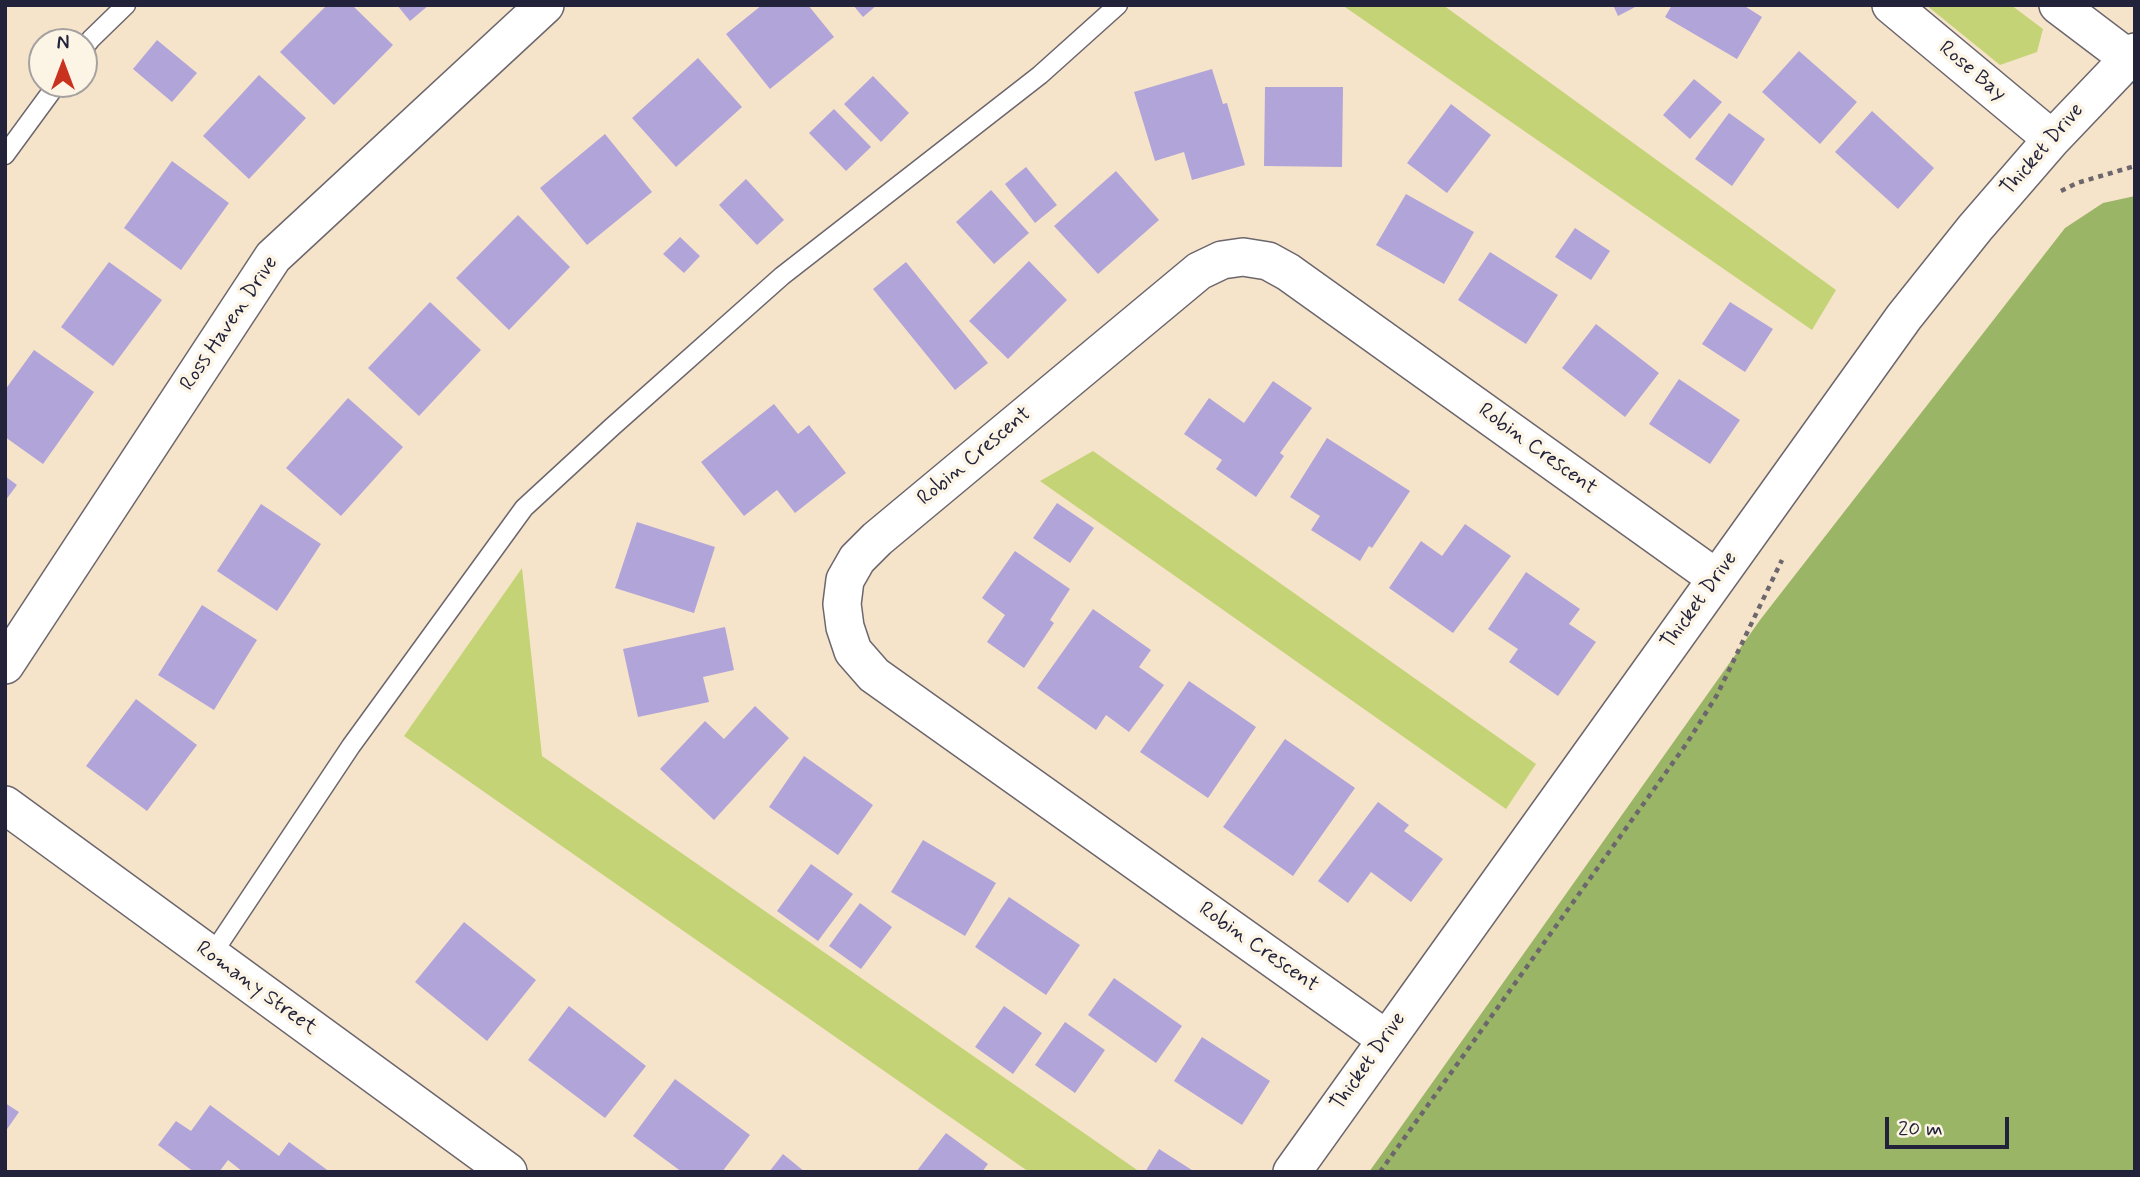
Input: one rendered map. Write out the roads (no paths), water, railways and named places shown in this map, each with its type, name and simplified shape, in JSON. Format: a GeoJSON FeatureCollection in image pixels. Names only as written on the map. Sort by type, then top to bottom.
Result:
{"type":"FeatureCollection","features":[{"type":"Feature","properties":{"kind":"street","name":"Ross Haven Drive"},"geometry":{"type":"LineString","coordinates":[[5,665],[272,257],[545,5]]}},
{"type":"Feature","properties":{"kind":"street","name":"Rose Bay"},"geometry":{"type":"LineString","coordinates":[[1891,5],[2052,139]]}},
{"type":"Feature","properties":{"kind":"street"},"geometry":{"type":"LineString","coordinates":[[2058,5],[2131,55]]}},
{"type":"Feature","properties":{"kind":"street","name":"Thicket Drive"},"geometry":{"type":"LineString","coordinates":[[1292,1172],[1904,317],[1975,228],[2052,139],[2131,55]]}},
{"type":"Feature","properties":{"kind":"street","name":"Robin Crescent"},"geometry":{"type":"LineString","coordinates":[[1386,1039],[874,675],[853,651],[843,616],[845,580],[857,559],[877,539],[1199,271],[1222,260],[1243,257],[1268,261],[1288,272],[1716,578]]}},
{"type":"Feature","properties":{"kind":"street","name":"Romany Street"},"geometry":{"type":"LineString","coordinates":[[5,805],[508,1172]]}},
{"type":"Feature","properties":{"kind":"lane"},"geometry":{"type":"LineString","coordinates":[[98,31],[126,5]]}},
{"type":"Feature","properties":{"kind":"lane"},"geometry":{"type":"LineString","coordinates":[[211,956],[351,746],[524,508],[782,276],[1040,75],[1118,5]]}},
{"type":"Feature","properties":{"kind":"lane"},"geometry":{"type":"LineString","coordinates":[[5,155],[47,98]]}}]}
